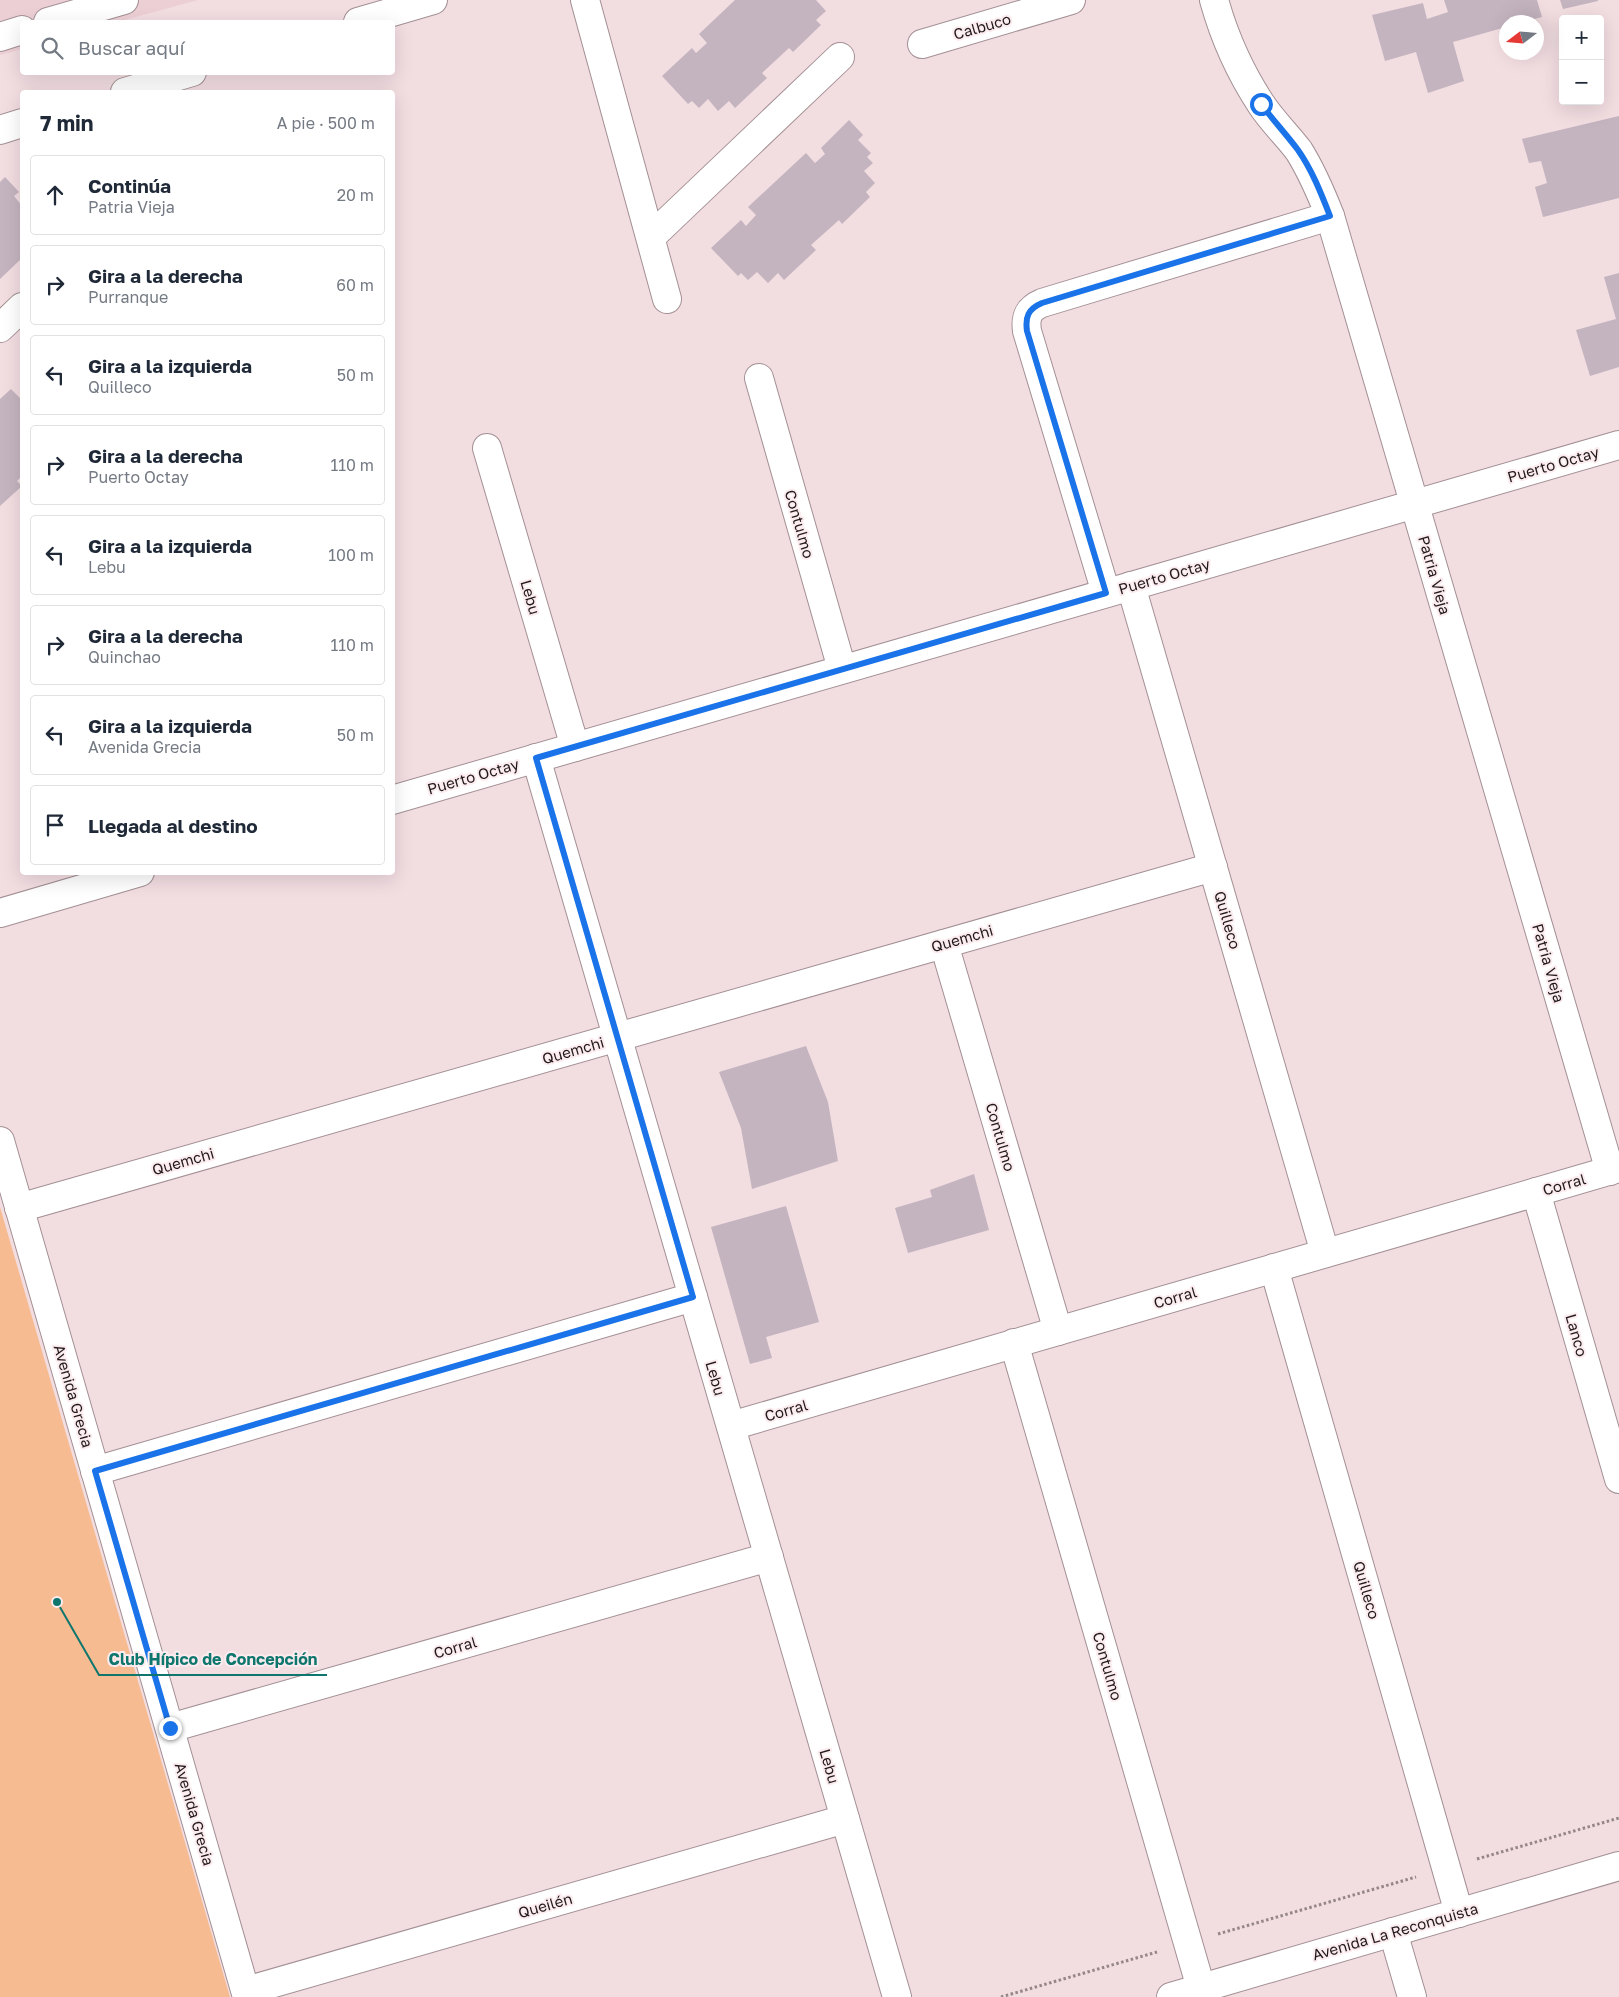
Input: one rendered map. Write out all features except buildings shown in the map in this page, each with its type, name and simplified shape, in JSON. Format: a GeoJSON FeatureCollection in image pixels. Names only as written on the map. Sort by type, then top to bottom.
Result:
{"type":"FeatureCollection","features":[{"type":"Feature","properties":{"kind":"street"},"geometry":{"type":"LineString","coordinates":[[55,20],[124,0]]}},
{"type":"Feature","properties":{"kind":"street"},"geometry":{"type":"LineString","coordinates":[[365,20],[433,0]]}},
{"type":"Feature","properties":{"kind":"street"},"geometry":{"type":"LineString","coordinates":[[585,0],[667,299]]}},
{"type":"Feature","properties":{"kind":"street","name":"Calbuco"},"geometry":{"type":"LineString","coordinates":[[922,44],[1071,0]]}},
{"type":"Feature","properties":{"kind":"street","name":"Patria Vieja"},"geometry":{"type":"LineString","coordinates":[[1214,0],[1218,17],[1246,80],[1266,111],[1309,167],[1330,216],[1614,1169]]}},
{"type":"Feature","properties":{"kind":"street"},"geometry":{"type":"LineString","coordinates":[[0,37],[20,31]]}},
{"type":"Feature","properties":{"kind":"street"},"geometry":{"type":"LineString","coordinates":[[650,237],[840,57]]}},
{"type":"Feature","properties":{"kind":"street"},"geometry":{"type":"LineString","coordinates":[[132,90],[182,75]]}},
{"type":"Feature","properties":{"kind":"street"},"geometry":{"type":"LineString","coordinates":[[0,130],[20,124]]}},
{"type":"Feature","properties":{"kind":"street","name":"Quilleco"},"geometry":{"type":"LineString","coordinates":[[1325,1253],[1213,867],[1119,590],[1027,331],[1026,322],[1028,313],[1034,306],[1042,303],[1330,216]]}},
{"type":"Feature","properties":{"kind":"street"},"geometry":{"type":"LineString","coordinates":[[0,328],[20,309]]}},
{"type":"Feature","properties":{"kind":"street","name":"Contulmo"},"geometry":{"type":"LineString","coordinates":[[759,378],[842,670]]}},
{"type":"Feature","properties":{"kind":"street","name":"Puerto Octay"},"geometry":{"type":"LineString","coordinates":[[395,799],[1619,445]]}},
{"type":"Feature","properties":{"kind":"street","name":"Lebu"},"geometry":{"type":"LineString","coordinates":[[487,448],[575,746]]}},
{"type":"Feature","properties":{"kind":"street","name":"Lebu"},"geometry":{"type":"LineString","coordinates":[[536,758],[897,1997]]}},
{"type":"Feature","properties":{"kind":"street","name":"Quemchi"},"geometry":{"type":"LineString","coordinates":[[19,1208],[1213,867]]}},
{"type":"Feature","properties":{"kind":"street"},"geometry":{"type":"LineString","coordinates":[[0,913],[130,875]]}},
{"type":"Feature","properties":{"kind":"street","name":"Contulmo"},"geometry":{"type":"LineString","coordinates":[[944,944],[1058,1331]]}},
{"type":"Feature","properties":{"kind":"street","name":"Avenida Grecia"},"geometry":{"type":"LineString","coordinates":[[0,1141],[246,1994]]}},
{"type":"Feature","properties":{"kind":"street","name":"Corral"},"geometry":{"type":"LineString","coordinates":[[730,1426],[1614,1169]]}},
{"type":"Feature","properties":{"kind":"street","name":"Lanco"},"geometry":{"type":"LineString","coordinates":[[1536,1192],[1619,1479]]}},
{"type":"Feature","properties":{"kind":"street","name":"Quilleco"},"geometry":{"type":"LineString","coordinates":[[1274,1268],[1459,1913]]}},
{"type":"Feature","properties":{"kind":"street"},"geometry":{"type":"LineString","coordinates":[[95,1471],[693,1297]]}},
{"type":"Feature","properties":{"kind":"street","name":"Contulmo"},"geometry":{"type":"LineString","coordinates":[[1014,1344],[1202,1988]]}},
{"type":"Feature","properties":{"kind":"street","name":"Corral"},"geometry":{"type":"LineString","coordinates":[[170,1728],[769,1556]]}},
{"type":"Feature","properties":{"kind":"street","name":"Queilén"},"geometry":{"type":"LineString","coordinates":[[246,1994],[845,1818]]}},
{"type":"Feature","properties":{"kind":"street","name":"Avenida La Reconquista"},"geometry":{"type":"LineString","coordinates":[[1171,1997],[1619,1866]]}},
{"type":"Feature","properties":{"kind":"street"},"geometry":{"type":"LineString","coordinates":[[1394,1932],[1412,1997]]}},
{"type":"Feature","properties":{"kind":"path"},"geometry":{"type":"LineString","coordinates":[[1001,1997],[1619,1818]]}},
{"type":"Feature","properties":{"kind":"shaded area"},"geometry":{"type":"Polygon","coordinates":[[[0,0],[198,0],[124,20],[20,20],[20,50],[0,55],[0,0]]]}},
{"type":"Feature","properties":{"kind":"shaded area"},"geometry":{"type":"Polygon","coordinates":[[[0,1207],[230,1997],[0,1997],[0,1207]]]}},
{"type":"Feature","properties":{"kind":"place","name":"Club Hípico de Concepción"},"geometry":{"type":"Point","coordinates":[57,1602]}},
{"type":"Feature","properties":{"kind":"route"},"geometry":{"type":"LineString","coordinates":[[170,1728],[95,1471],[693,1297],[536,758],[1106,593],[1027,331],[1028,313],[1034,306],[1042,303],[1330,216],[1309,167],[1261,104]]}}]}
